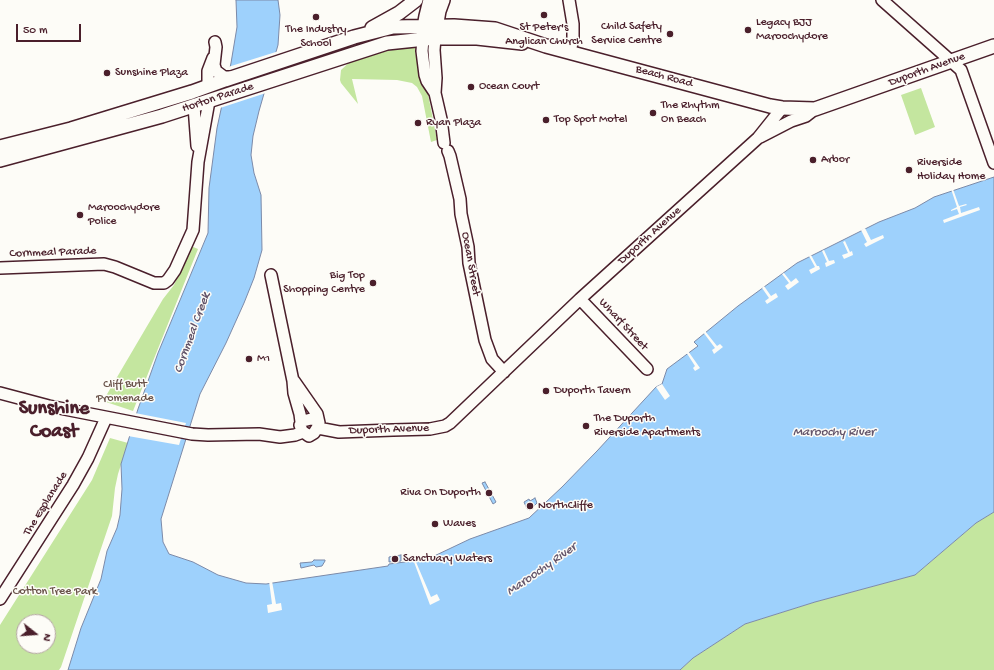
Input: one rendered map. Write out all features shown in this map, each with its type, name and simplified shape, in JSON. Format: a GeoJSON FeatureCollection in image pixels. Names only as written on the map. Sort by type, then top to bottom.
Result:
{"type":"FeatureCollection","features":[{"type":"Feature","properties":{"kind":"main road"},"geometry":{"type":"LineString","coordinates":[[354,37],[399,13],[416,0]]}},
{"type":"Feature","properties":{"kind":"main road"},"geometry":{"type":"LineString","coordinates":[[430,0],[430,32]]}},
{"type":"Feature","properties":{"kind":"main road"},"geometry":{"type":"LineString","coordinates":[[430,32],[443,0]]}},
{"type":"Feature","properties":{"kind":"main road","name":"Horton Parade"},"geometry":{"type":"LineString","coordinates":[[0,147],[71,129],[276,64],[354,37],[394,27],[430,32]]}},
{"type":"Feature","properties":{"kind":"main road","name":"Horton Parade"},"geometry":{"type":"LineString","coordinates":[[0,160],[142,122],[388,43],[430,32]]}},
{"type":"Feature","properties":{"kind":"main road","name":"Beach Road"},"geometry":{"type":"LineString","coordinates":[[430,32],[546,46],[782,108]]}},
{"type":"Feature","properties":{"kind":"main road","name":"Duporth Avenue"},"geometry":{"type":"LineString","coordinates":[[782,108],[815,109],[994,46]]}},
{"type":"Feature","properties":{"kind":"main road"},"geometry":{"type":"LineString","coordinates":[[307,53],[325,63]]}},
{"type":"Feature","properties":{"kind":"main road"},"geometry":{"type":"LineString","coordinates":[[208,86],[214,92],[222,96]]}},
{"type":"Feature","properties":{"kind":"main road"},"geometry":{"type":"LineString","coordinates":[[208,86],[208,101]]}},
{"type":"Feature","properties":{"kind":"main road"},"geometry":{"type":"LineString","coordinates":[[194,106],[199,96],[208,86]]}},
{"type":"Feature","properties":{"kind":"street"},"geometry":{"type":"LineString","coordinates":[[569,0],[573,24],[573,38],[570,52]]}},
{"type":"Feature","properties":{"kind":"street"},"geometry":{"type":"LineString","coordinates":[[882,0],[961,70],[994,163]]}},
{"type":"Feature","properties":{"kind":"street","name":"Ocean Street"},"geometry":{"type":"LineString","coordinates":[[430,32],[434,50],[436,78],[435,92],[446,147],[450,156],[460,199],[461,214],[468,246],[469,262],[485,340],[492,359],[504,372]]}},
{"type":"Feature","properties":{"kind":"street"},"geometry":{"type":"LineString","coordinates":[[208,86],[208,71],[215,47],[214,64],[216,71],[228,78]]}},
{"type":"Feature","properties":{"kind":"street","name":"Cornmeal Parade"},"geometry":{"type":"LineString","coordinates":[[0,268],[104,264],[154,283],[166,282],[172,275],[193,230],[198,160],[208,101]]}},
{"type":"Feature","properties":{"kind":"street","name":"Cornmeal Parade"},"geometry":{"type":"LineString","coordinates":[[194,106],[198,160]]}},
{"type":"Feature","properties":{"kind":"street","name":"Duporth Avenue"},"geometry":{"type":"LineString","coordinates":[[318,425],[339,432],[348,432],[430,429],[445,426],[450,423],[580,299],[758,138],[782,108]]}},
{"type":"Feature","properties":{"kind":"street"},"geometry":{"type":"LineString","coordinates":[[758,138],[791,121],[806,116],[815,109]]}},
{"type":"Feature","properties":{"kind":"street"},"geometry":{"type":"LineString","coordinates":[[270,275],[302,427],[306,435],[310,436],[318,425],[317,415],[293,381]]}},
{"type":"Feature","properties":{"kind":"street","name":"Wharf Street"},"geometry":{"type":"LineString","coordinates":[[580,299],[647,369]]}},
{"type":"Feature","properties":{"kind":"street"},"geometry":{"type":"LineString","coordinates":[[0,393],[49,406],[106,418],[208,435],[261,434],[280,437],[290,436],[302,427],[304,420],[316,420],[318,425]]}},
{"type":"Feature","properties":{"kind":"street","name":"The Esplanade"},"geometry":{"type":"LineString","coordinates":[[0,599],[73,485],[88,458],[106,418]]}},
{"type":"Feature","properties":{"kind":"green space"},"geometry":{"type":"Polygon","coordinates":[[[415,47],[416,57],[428,94],[437,140],[431,142],[422,96],[417,87],[412,83],[397,80],[352,79],[358,104],[340,80],[341,70],[353,59],[392,50],[415,47]]]}},
{"type":"Feature","properties":{"kind":"green space"},"geometry":{"type":"Polygon","coordinates":[[[921,88],[935,127],[915,135],[901,95],[921,88]]]}},
{"type":"Feature","properties":{"kind":"green space","name":"Cliff Butt Promenade"},"geometry":{"type":"Polygon","coordinates":[[[191,246],[198,249],[133,411],[103,401],[163,299],[174,285],[191,246]]]}},
{"type":"Feature","properties":{"kind":"green space","name":"Cotton Tree Park"},"geometry":{"type":"Polygon","coordinates":[[[110,438],[128,443],[118,474],[112,516],[59,670],[0,670],[0,625],[92,480],[110,438]]]}},
{"type":"Feature","properties":{"kind":"green space"},"geometry":{"type":"Polygon","coordinates":[[[994,512],[994,670],[680,670],[693,658],[745,624],[815,602],[915,575],[976,523],[994,512]]]}},
{"type":"Feature","properties":{"kind":"water","name":"Maroochy River"},"geometry":{"type":"Polygon","coordinates":[[[236,0],[278,0],[280,15],[278,45],[259,111],[253,136],[251,155],[254,173],[261,195],[262,250],[254,278],[244,303],[226,343],[200,394],[161,519],[163,542],[169,554],[193,562],[218,575],[246,583],[266,584],[388,566],[389,564],[414,562],[430,558],[470,539],[529,518],[597,451],[656,387],[662,384],[667,369],[698,346],[694,342],[738,306],[797,263],[879,222],[915,208],[934,197],[994,177],[994,512],[976,523],[915,575],[815,602],[745,624],[693,658],[680,670],[68,670],[81,628],[101,579],[107,551],[117,528],[120,515],[122,489],[121,464],[138,409],[158,353],[208,233],[209,188],[217,128],[237,27],[236,0]]]}},
{"type":"Feature","properties":{"kind":"water","name":"Riva On Duporth"},"geometry":{"type":"Polygon","coordinates":[[[485,482],[496,502],[493,504],[482,483],[485,482]]]}},
{"type":"Feature","properties":{"kind":"water","name":"NorthCliffe"},"geometry":{"type":"Polygon","coordinates":[[[535,498],[537,503],[530,510],[527,509],[524,502],[535,498]]]}},
{"type":"Feature","properties":{"kind":"water","name":"Sanctuary Waters"},"geometry":{"type":"Polygon","coordinates":[[[401,555],[401,561],[389,562],[389,557],[401,555]]]}},
{"type":"Feature","properties":{"kind":"water"},"geometry":{"type":"Polygon","coordinates":[[[314,560],[325,561],[322,566],[316,567],[314,565],[301,568],[300,563],[312,562],[314,560]]]}},
{"type":"Feature","properties":{"kind":"pier"},"geometry":{"type":"Polygon","coordinates":[[[279,51],[266,93],[220,108],[228,67],[279,51]]]}},
{"type":"Feature","properties":{"kind":"pier"},"geometry":{"type":"Polygon","coordinates":[[[951,189],[953,189],[959,206],[967,205],[960,207],[961,213],[979,207],[980,210],[944,223],[943,220],[959,214],[957,209],[951,211],[957,207],[951,189]]]}},
{"type":"Feature","properties":{"kind":"pier"},"geometry":{"type":"Polygon","coordinates":[[[865,228],[871,240],[883,235],[884,238],[866,247],[864,244],[867,242],[861,230],[865,228]]]}},
{"type":"Feature","properties":{"kind":"pier"},"geometry":{"type":"Polygon","coordinates":[[[845,241],[853,255],[844,259],[842,255],[848,253],[843,242],[845,241]]]}},
{"type":"Feature","properties":{"kind":"pier"},"geometry":{"type":"Polygon","coordinates":[[[824,250],[829,261],[834,260],[835,263],[826,267],[825,263],[827,262],[822,251],[824,250]]]}},
{"type":"Feature","properties":{"kind":"pier"},"geometry":{"type":"Polygon","coordinates":[[[811,255],[820,269],[811,274],[809,270],[815,267],[809,256],[811,255]]]}},
{"type":"Feature","properties":{"kind":"pier"},"geometry":{"type":"Polygon","coordinates":[[[784,273],[791,282],[796,278],[799,282],[788,290],[785,286],[789,283],[782,274],[784,273]]]}},
{"type":"Feature","properties":{"kind":"pier"},"geometry":{"type":"Polygon","coordinates":[[[764,286],[771,296],[776,293],[778,297],[767,304],[765,301],[769,298],[762,288],[764,286]]]}},
{"type":"Feature","properties":{"kind":"pier"},"geometry":{"type":"Polygon","coordinates":[[[705,331],[717,346],[720,344],[723,347],[714,354],[712,350],[715,348],[703,332],[705,331]]]}},
{"type":"Feature","properties":{"kind":"pier"},"geometry":{"type":"Polygon","coordinates":[[[688,351],[700,368],[695,371],[693,368],[695,366],[686,352],[688,351]]]}},
{"type":"Feature","properties":{"kind":"pier"},"geometry":{"type":"Polygon","coordinates":[[[662,384],[670,396],[665,400],[656,387],[662,384]]]}},
{"type":"Feature","properties":{"kind":"pier"},"geometry":{"type":"Polygon","coordinates":[[[135,413],[186,423],[179,445],[128,436],[135,413]]]}},
{"type":"Feature","properties":{"kind":"pier"},"geometry":{"type":"Polygon","coordinates":[[[414,562],[416,562],[431,597],[437,594],[440,600],[430,605],[414,562]]]}},
{"type":"Feature","properties":{"kind":"pier"},"geometry":{"type":"Polygon","coordinates":[[[269,581],[272,581],[276,604],[281,603],[282,610],[268,613],[267,605],[272,604],[269,581]]]}},
{"type":"Feature","properties":{"kind":"place","name":"St Peter's Anglican Church"},"geometry":{"type":"Point","coordinates":[544,15]}},
{"type":"Feature","properties":{"kind":"place","name":"The Industry School"},"geometry":{"type":"Point","coordinates":[316,17]}},
{"type":"Feature","properties":{"kind":"place","name":"Legacy BJJ Maroochydore"},"geometry":{"type":"Point","coordinates":[748,30]}},
{"type":"Feature","properties":{"kind":"place","name":"Child Safety Service Centre"},"geometry":{"type":"Point","coordinates":[670,34]}},
{"type":"Feature","properties":{"kind":"place","name":"Sunshine Plaza"},"geometry":{"type":"Point","coordinates":[107,73]}},
{"type":"Feature","properties":{"kind":"place","name":"Ocean Court"},"geometry":{"type":"Point","coordinates":[471,87]}},
{"type":"Feature","properties":{"kind":"place","name":"The Rhythm On Beach"},"geometry":{"type":"Point","coordinates":[653,113]}},
{"type":"Feature","properties":{"kind":"place","name":"Top Spot Motel"},"geometry":{"type":"Point","coordinates":[546,120]}},
{"type":"Feature","properties":{"kind":"place","name":"Ryan Plaza"},"geometry":{"type":"Point","coordinates":[418,123]}},
{"type":"Feature","properties":{"kind":"place","name":"Arbor"},"geometry":{"type":"Point","coordinates":[813,160]}},
{"type":"Feature","properties":{"kind":"place","name":"Riverside Holiday Home"},"geometry":{"type":"Point","coordinates":[909,170]}},
{"type":"Feature","properties":{"kind":"place","name":"Maroochydore Police"},"geometry":{"type":"Point","coordinates":[80,215]}},
{"type":"Feature","properties":{"kind":"place","name":"Big Top Shopping Centre"},"geometry":{"type":"Point","coordinates":[373,283]}},
{"type":"Feature","properties":{"kind":"place","name":"M1"},"geometry":{"type":"Point","coordinates":[249,359]}},
{"type":"Feature","properties":{"kind":"place","name":"Duporth Tavern"},"geometry":{"type":"Point","coordinates":[546,391]}},
{"type":"Feature","properties":{"kind":"place","name":"The Duporth Riverside Apartments"},"geometry":{"type":"Point","coordinates":[586,426]}},
{"type":"Feature","properties":{"kind":"place","name":"Riva On Duporth"},"geometry":{"type":"Point","coordinates":[489,493]}},
{"type":"Feature","properties":{"kind":"place","name":"NorthCliffe"},"geometry":{"type":"Point","coordinates":[530,506]}},
{"type":"Feature","properties":{"kind":"place","name":"Waves"},"geometry":{"type":"Point","coordinates":[435,524]}},
{"type":"Feature","properties":{"kind":"place","name":"Sanctuary Waters"},"geometry":{"type":"Point","coordinates":[395,559]}},
{"type":"Feature","properties":{"kind":"district","name":"Sunshine Coast"},"geometry":{"type":"Point","coordinates":[54,422]}},
{"type":"Feature","properties":{"kind":"water label","name":"Cornmeal Creek"},"geometry":{"type":"Point","coordinates":[193,333]}}]}
